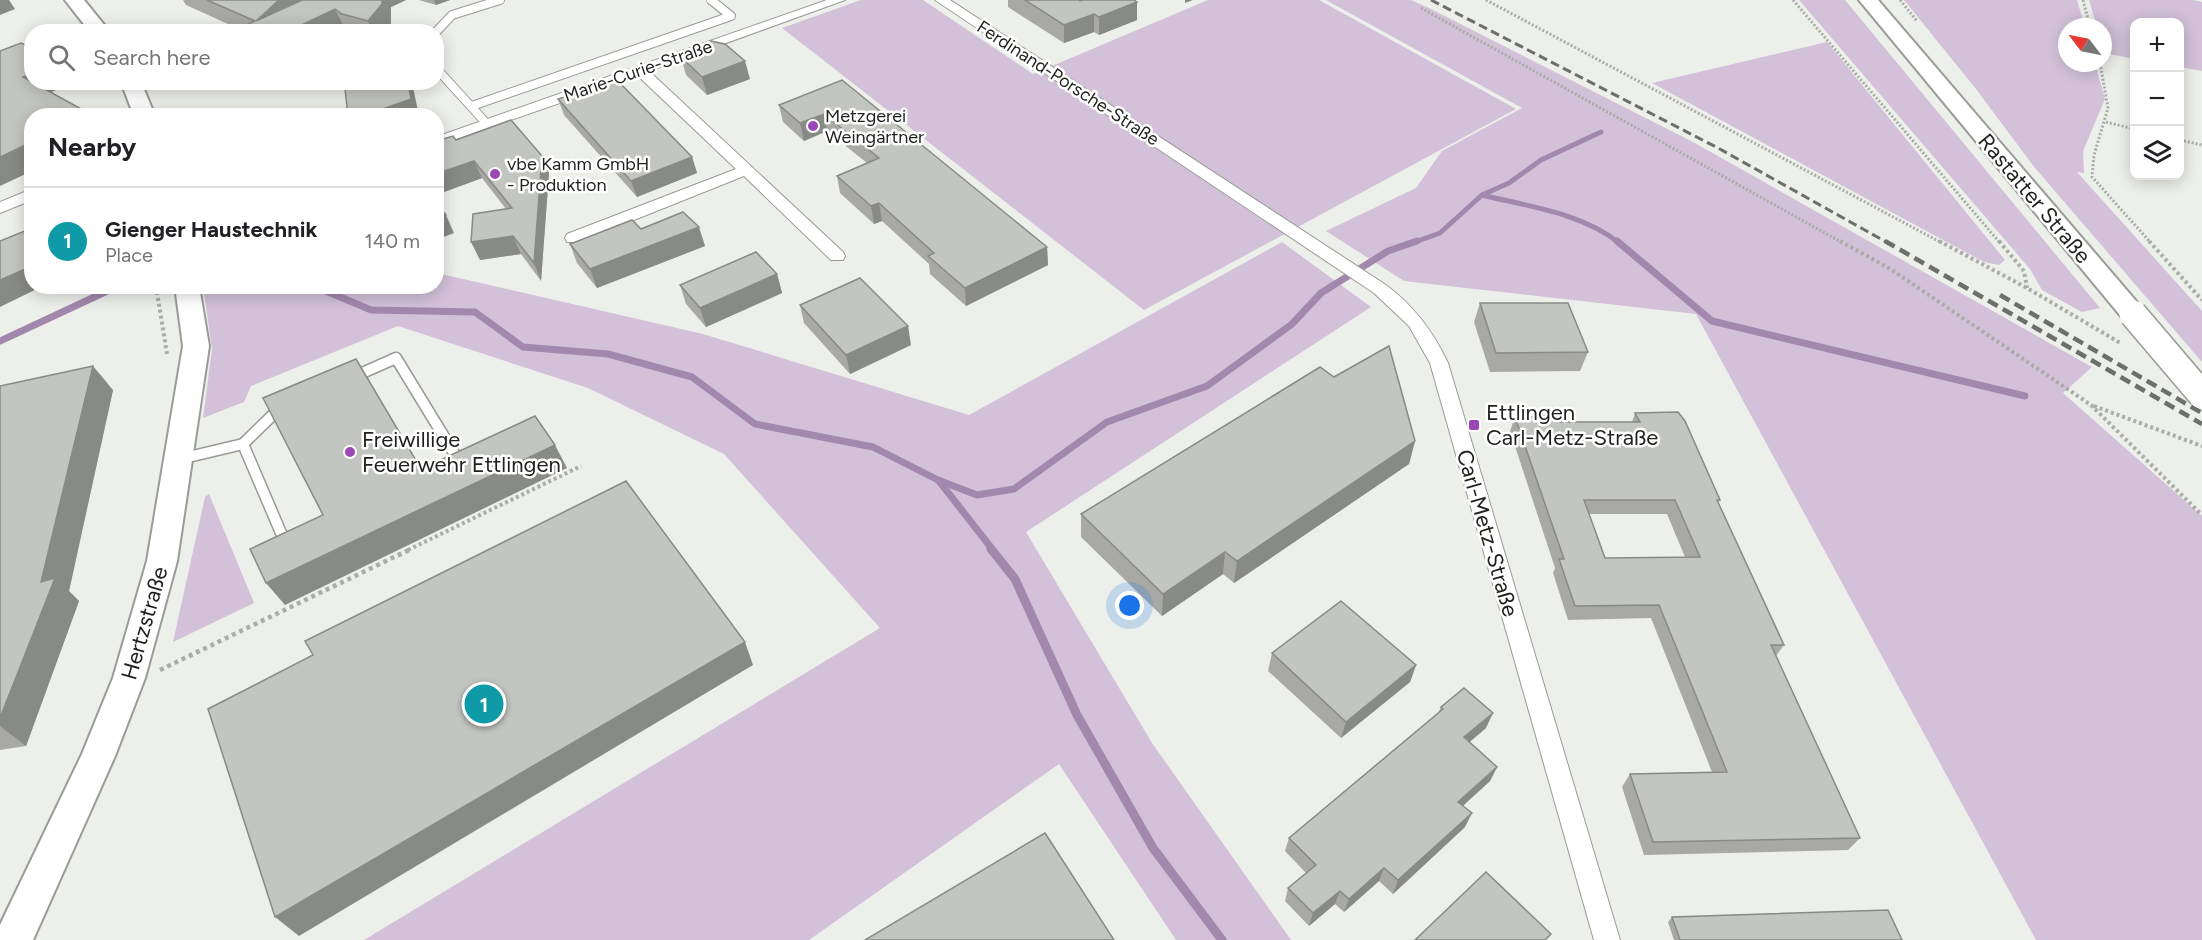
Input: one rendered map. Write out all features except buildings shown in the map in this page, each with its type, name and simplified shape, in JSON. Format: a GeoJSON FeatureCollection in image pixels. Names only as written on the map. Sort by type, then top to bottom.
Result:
{"type":"FeatureCollection","features":[{"type":"Feature","properties":{"kind":"street"},"geometry":{"type":"LineString","coordinates":[[74,0],[94,24]]}},
{"type":"Feature","properties":{"kind":"street","name":"Marie-Curie-Straße"},"geometry":{"type":"LineString","coordinates":[[444,139],[839,0]]}},
{"type":"Feature","properties":{"kind":"street","name":"Ferdinand-Porsche-Straße"},"geometry":{"type":"LineString","coordinates":[[940,0],[1166,146]]}},
{"type":"Feature","properties":{"kind":"street","name":"Rastatter Straße"},"geometry":{"type":"LineString","coordinates":[[1868,0],[2202,395]]}},
{"type":"Feature","properties":{"kind":"street"},"geometry":{"type":"LineString","coordinates":[[640,70],[748,169],[837,256]]}},
{"type":"Feature","properties":{"kind":"street"},"geometry":{"type":"LineString","coordinates":[[135,90],[142,108]]}},
{"type":"Feature","properties":{"kind":"street","name":"Carl-Metz-Straße"},"geometry":{"type":"LineString","coordinates":[[1166,146],[1370,282],[1409,313],[1430,341],[1607,940]]}},
{"type":"Feature","properties":{"kind":"street"},"geometry":{"type":"LineString","coordinates":[[573,238],[748,169]]}},
{"type":"Feature","properties":{"kind":"street"},"geometry":{"type":"LineString","coordinates":[[0,208],[24,198]]}},
{"type":"Feature","properties":{"kind":"street","name":"Hertzstraße"},"geometry":{"type":"LineString","coordinates":[[13,940],[98,756],[129,678],[162,561],[196,346],[188,294]]}},
{"type":"Feature","properties":{"kind":"lane"},"geometry":{"type":"LineString","coordinates":[[444,24],[452,15],[500,0]]}},
{"type":"Feature","properties":{"kind":"lane"},"geometry":{"type":"LineString","coordinates":[[472,106],[731,16],[711,0]]}},
{"type":"Feature","properties":{"kind":"lane"},"geometry":{"type":"LineString","coordinates":[[444,76],[487,124]]}},
{"type":"Feature","properties":{"kind":"lane"},"geometry":{"type":"LineString","coordinates":[[341,382],[396,358],[457,458]]}},
{"type":"Feature","properties":{"kind":"lane"},"geometry":{"type":"LineString","coordinates":[[179,459],[243,444],[275,410],[286,405]]}},
{"type":"Feature","properties":{"kind":"lane"},"geometry":{"type":"LineString","coordinates":[[243,444],[287,548]]}},
{"type":"Feature","properties":{"kind":"path"},"geometry":{"type":"LineString","coordinates":[[1486,0],[2027,288],[2132,350]]}},
{"type":"Feature","properties":{"kind":"path"},"geometry":{"type":"LineString","coordinates":[[1793,0],[2024,271],[2027,288]]}},
{"type":"Feature","properties":{"kind":"path"},"geometry":{"type":"LineString","coordinates":[[2083,0],[2088,18]]}},
{"type":"Feature","properties":{"kind":"path"},"geometry":{"type":"LineString","coordinates":[[1421,8],[1540,77],[1722,174],[1892,270],[2091,405],[2200,508],[2202,516]]}},
{"type":"Feature","properties":{"kind":"path"},"geometry":{"type":"LineString","coordinates":[[2102,72],[2109,103],[2106,122],[2090,159],[2092,177],[2202,300]]}},
{"type":"Feature","properties":{"kind":"path"},"geometry":{"type":"LineString","coordinates":[[2106,122],[2130,128]]}},
{"type":"Feature","properties":{"kind":"path"},"geometry":{"type":"LineString","coordinates":[[2184,141],[2202,146]]}},
{"type":"Feature","properties":{"kind":"path"},"geometry":{"type":"LineString","coordinates":[[157,294],[167,353],[165,365]]}},
{"type":"Feature","properties":{"kind":"path"},"geometry":{"type":"LineString","coordinates":[[2091,405],[2202,446]]}},
{"type":"Feature","properties":{"kind":"path"},"geometry":{"type":"LineString","coordinates":[[157,672],[581,466]]}},
{"type":"Feature","properties":{"kind":"shaded area"},"geometry":{"type":"Polygon","coordinates":[[[861,0],[923,0],[1033,74],[1208,0],[1319,0],[1516,109],[1144,310],[782,28],[861,0]]]}},
{"type":"Feature","properties":{"kind":"shaded area"},"geometry":{"type":"Polygon","coordinates":[[[1326,0],[1411,0],[1429,8],[1693,142],[2092,367],[2063,393],[2202,516],[2202,940],[2036,940],[1696,314],[1404,281],[1326,231],[1416,188],[1442,151],[1522,108],[1326,0]]]}},
{"type":"Feature","properties":{"kind":"shaded area"},"geometry":{"type":"Polygon","coordinates":[[[1799,0],[1845,0],[2100,308],[2082,312],[2042,290],[2030,269],[1799,0]]]}},
{"type":"Feature","properties":{"kind":"shaded area"},"geometry":{"type":"Polygon","coordinates":[[[1904,0],[2077,0],[2082,18],[2058,18],[2058,72],[2098,72],[2105,99],[2083,151],[2084,173],[2077,172],[2202,311],[2202,362],[2035,168],[1976,89],[1904,0]]]}},
{"type":"Feature","properties":{"kind":"shaded area"},"geometry":{"type":"Polygon","coordinates":[[[2089,0],[2193,0],[2202,2],[2202,71],[2184,68],[2184,18],[2130,18],[2130,58],[2112,55],[2112,18],[2094,18],[2089,0]]]}},
{"type":"Feature","properties":{"kind":"shaded area"},"geometry":{"type":"Polygon","coordinates":[[[1827,42],[2005,260],[1999,265],[1984,262],[1652,83],[1827,42]]]}},
{"type":"Feature","properties":{"kind":"shaded area"},"geometry":{"type":"Polygon","coordinates":[[[1282,242],[1371,307],[1026,532],[1152,743],[1291,940],[1176,940],[1059,764],[809,940],[364,940],[880,628],[724,454],[588,388],[398,326],[251,386],[244,402],[203,418],[212,349],[204,294],[444,294],[444,275],[703,334],[969,415],[1282,242]]]}},
{"type":"Feature","properties":{"kind":"shaded area"},"geometry":{"type":"Polygon","coordinates":[[[209,494],[254,603],[173,642],[205,497],[209,494]]]}},
{"type":"Feature","properties":{"kind":"waterway"},"geometry":{"type":"LineString","coordinates":[[1482,195],[1509,183],[1541,160],[1601,132]]}},
{"type":"Feature","properties":{"kind":"waterway"},"geometry":{"type":"LineString","coordinates":[[1412,243],[1440,233],[1482,195]]}},
{"type":"Feature","properties":{"kind":"waterway"},"geometry":{"type":"LineString","coordinates":[[1482,195],[1554,212],[1589,224],[1619,243]]}},
{"type":"Feature","properties":{"kind":"waterway"},"geometry":{"type":"LineString","coordinates":[[333,294],[371,310],[475,312],[523,347],[608,354],[692,377],[755,424],[873,447],[938,480],[977,495],[1014,489],[1107,422],[1207,386],[1292,324],[1321,293],[1388,251],[1417,241]]}},
{"type":"Feature","properties":{"kind":"waterway"},"geometry":{"type":"LineString","coordinates":[[1617,241],[1712,321],[2025,396]]}},
{"type":"Feature","properties":{"kind":"waterway"},"geometry":{"type":"LineString","coordinates":[[0,341],[101,294]]}},
{"type":"Feature","properties":{"kind":"waterway"},"geometry":{"type":"LineString","coordinates":[[939,481],[993,550]]}},
{"type":"Feature","properties":{"kind":"waterway"},"geometry":{"type":"LineString","coordinates":[[991,549],[1015,579],[1077,715],[1153,848],[1222,940]]}},
{"type":"Feature","properties":{"kind":"railway"},"geometry":{"type":"LineString","coordinates":[[1431,0],[1718,148],[1888,243]]}},
{"type":"Feature","properties":{"kind":"railway"},"geometry":{"type":"LineString","coordinates":[[1885,241],[2202,424]]}},
{"type":"Feature","properties":{"kind":"railway"},"geometry":{"type":"LineString","coordinates":[[2000,295],[2202,413]]}},
{"type":"Feature","properties":{"kind":"place","name":"Metzgerei Weingärtner"},"geometry":{"type":"Point","coordinates":[813,126]}},
{"type":"Feature","properties":{"kind":"place","name":"vbe Kamm GmbH - Produktion"},"geometry":{"type":"Point","coordinates":[495,174]}},
{"type":"Feature","properties":{"kind":"place","name":"Ettlingen Carl-Metz-Straße"},"geometry":{"type":"Point","coordinates":[1474,425]}},
{"type":"Feature","properties":{"kind":"place","name":"Freiwillige Feuerwehr Ettlingen"},"geometry":{"type":"Point","coordinates":[350,452]}},
{"type":"Feature","properties":{"kind":"place","name":"Gienger Haustechnik"},"geometry":{"type":"Point","coordinates":[484,704]}}]}
